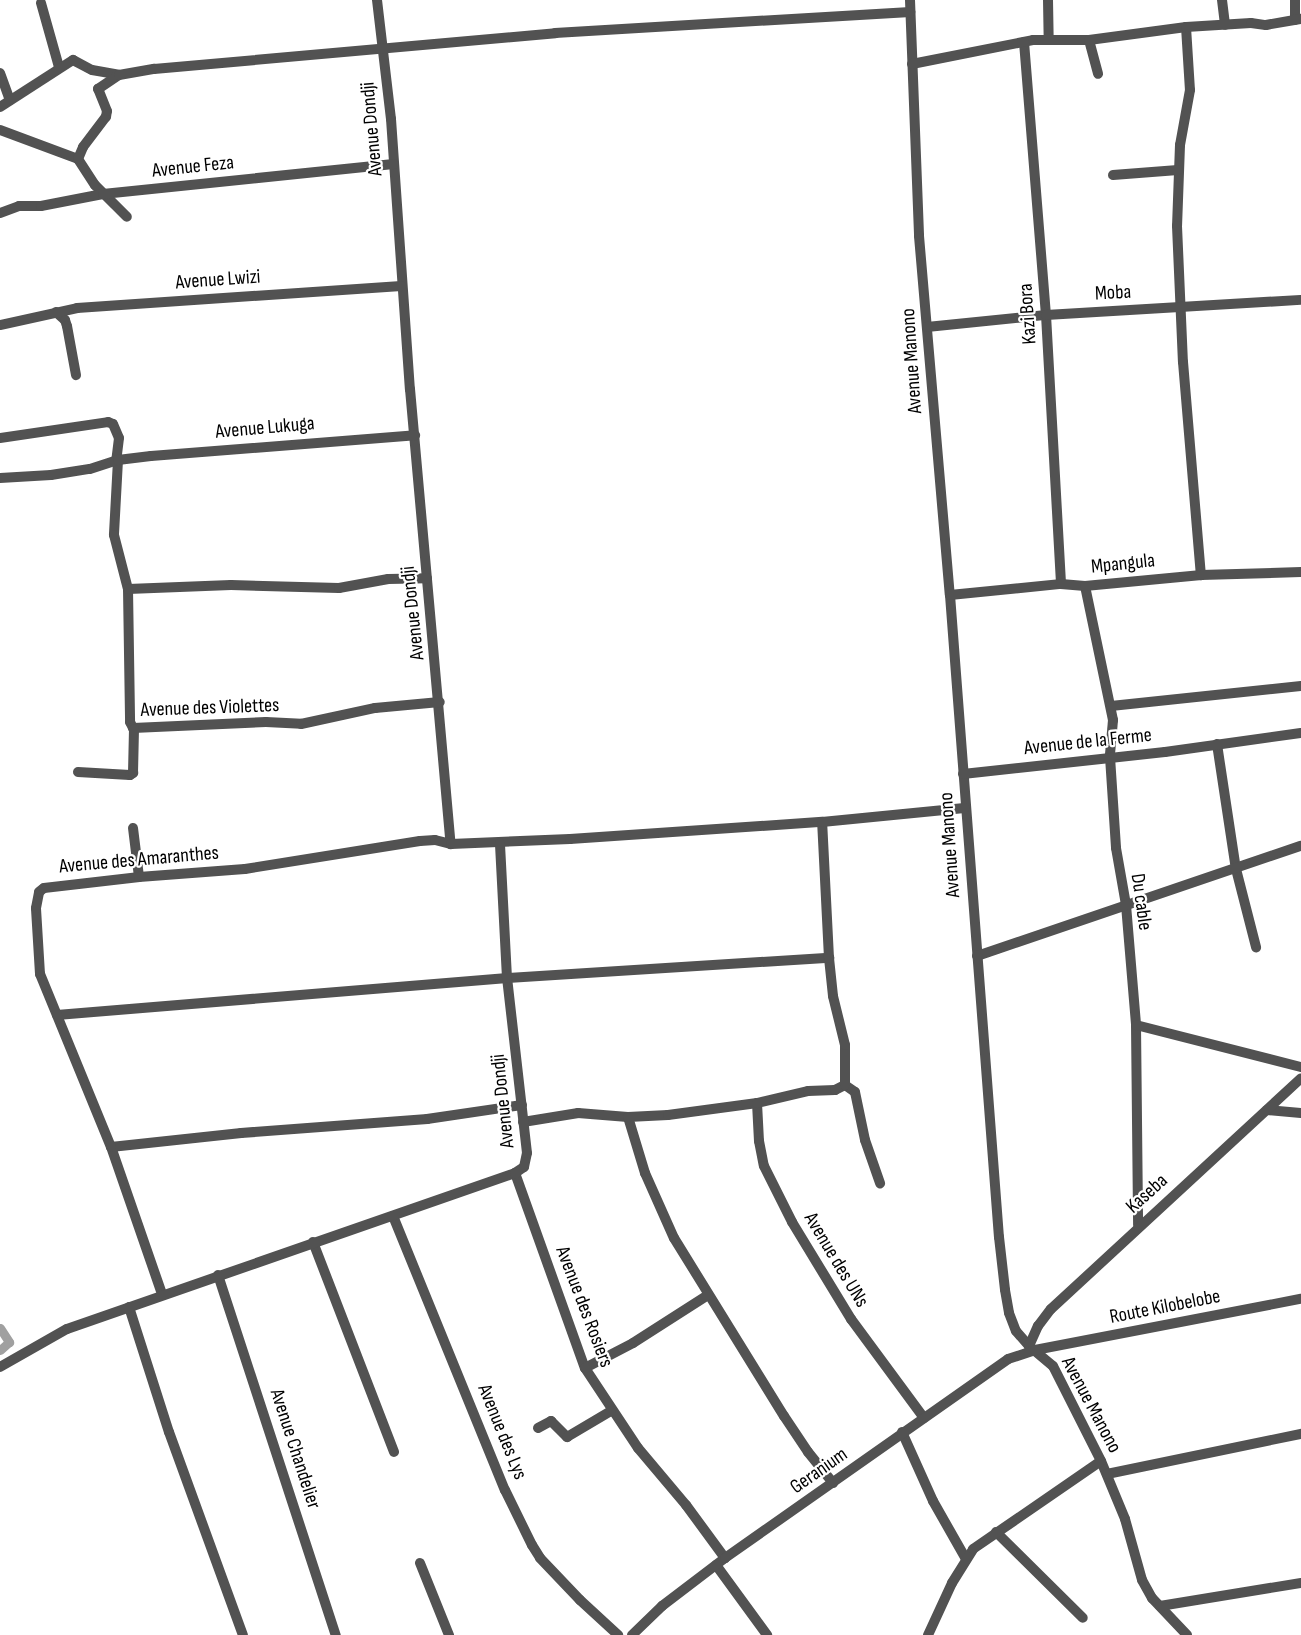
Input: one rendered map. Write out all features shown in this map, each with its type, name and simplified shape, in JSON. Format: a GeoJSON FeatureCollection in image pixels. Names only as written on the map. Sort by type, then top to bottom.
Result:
{"type":"FeatureCollection","features":[{"type":"Feature","properties":{"kind":"street","name":"Avenue Dondji"},"geometry":{"type":"LineString","coordinates":[[377,0],[388,84],[402,286],[451,844]]}},
{"type":"Feature","properties":{"kind":"street","name":"Avenue Manono"},"geometry":{"type":"LineString","coordinates":[[910,0],[919,236],[1005,1290],[1012,1324],[1032,1348],[1053,1366],[1101,1461],[1125,1519],[1138,1571],[1152,1598],[1187,1635]]}},
{"type":"Feature","properties":{"kind":"street"},"geometry":{"type":"LineString","coordinates":[[1048,0],[1049,39]]}},
{"type":"Feature","properties":{"kind":"street"},"geometry":{"type":"LineString","coordinates":[[1222,0],[1225,25]]}},
{"type":"Feature","properties":{"kind":"street"},"geometry":{"type":"LineString","coordinates":[[912,64],[1049,39],[1089,40],[1186,27],[1266,25],[1298,19],[1295,0]]}},
{"type":"Feature","properties":{"kind":"street"},"geometry":{"type":"LineString","coordinates":[[41,3],[59,68]]}},
{"type":"Feature","properties":{"kind":"street"},"geometry":{"type":"LineString","coordinates":[[0,107],[73,60],[92,70],[119,75],[154,69],[555,33],[910,12]]}},
{"type":"Feature","properties":{"kind":"street"},"geometry":{"type":"LineString","coordinates":[[1186,27],[1190,90],[1182,126],[1178,170],[1180,307],[1201,575]]}},
{"type":"Feature","properties":{"kind":"street"},"geometry":{"type":"LineString","coordinates":[[1089,40],[1098,74]]}},
{"type":"Feature","properties":{"kind":"street","name":"Kazi Bora"},"geometry":{"type":"LineString","coordinates":[[1024,42],[1047,315],[1061,584]]}},
{"type":"Feature","properties":{"kind":"street"},"geometry":{"type":"LineString","coordinates":[[0,73],[10,100]]}},
{"type":"Feature","properties":{"kind":"street"},"geometry":{"type":"LineString","coordinates":[[78,159],[83,147],[106,117],[107,111],[98,89],[119,75]]}},
{"type":"Feature","properties":{"kind":"street"},"geometry":{"type":"LineString","coordinates":[[0,130],[78,159],[89,178],[127,217]]}},
{"type":"Feature","properties":{"kind":"street","name":"Avenue Feza"},"geometry":{"type":"LineString","coordinates":[[0,213],[19,206],[40,206],[103,194],[393,164]]}},
{"type":"Feature","properties":{"kind":"street"},"geometry":{"type":"LineString","coordinates":[[1113,175],[1178,170]]}},
{"type":"Feature","properties":{"kind":"street","name":"Avenue Lwizi"},"geometry":{"type":"LineString","coordinates":[[0,325],[56,312],[126,304],[402,286]]}},
{"type":"Feature","properties":{"kind":"street","name":"Moba"},"geometry":{"type":"LineString","coordinates":[[927,327],[1047,315],[1301,300]]}},
{"type":"Feature","properties":{"kind":"street"},"geometry":{"type":"LineString","coordinates":[[56,312],[67,326],[76,375]]}},
{"type":"Feature","properties":{"kind":"street","name":"Avenue des Violettes"},"geometry":{"type":"LineString","coordinates":[[0,438],[108,422],[117,429],[119,438],[114,535],[128,589],[130,722],[134,729],[260,722],[301,724],[375,708],[440,702]]}},
{"type":"Feature","properties":{"kind":"street","name":"Avenue Lukuga"},"geometry":{"type":"LineString","coordinates":[[0,478],[51,475],[90,469],[117,460],[277,444],[415,435]]}},
{"type":"Feature","properties":{"kind":"street","name":"Mpangula"},"geometry":{"type":"LineString","coordinates":[[950,595],[1061,584],[1085,586],[1201,575],[1301,572]]}},
{"type":"Feature","properties":{"kind":"street"},"geometry":{"type":"LineString","coordinates":[[128,589],[231,585],[339,588],[388,579],[427,578]]}},
{"type":"Feature","properties":{"kind":"street","name":"Du cable"},"geometry":{"type":"LineString","coordinates":[[1085,586],[1097,654],[1111,706],[1110,757],[1116,848],[1125,905],[1136,1025],[1138,1225]]}},
{"type":"Feature","properties":{"kind":"street"},"geometry":{"type":"LineString","coordinates":[[1111,706],[1301,686]]}},
{"type":"Feature","properties":{"kind":"street"},"geometry":{"type":"LineString","coordinates":[[78,772],[130,775],[133,773],[134,729]]}},
{"type":"Feature","properties":{"kind":"street","name":"Avenue de la Ferme"},"geometry":{"type":"LineString","coordinates":[[963,774],[1165,752],[1301,734]]}},
{"type":"Feature","properties":{"kind":"street"},"geometry":{"type":"LineString","coordinates":[[1218,744],[1236,869],[1256,947]]}},
{"type":"Feature","properties":{"kind":"street"},"geometry":{"type":"LineString","coordinates":[[451,844],[500,843],[822,822],[964,808]]}},
{"type":"Feature","properties":{"kind":"street"},"geometry":{"type":"LineString","coordinates":[[822,822],[829,958],[833,996],[845,1046],[845,1085]]}},
{"type":"Feature","properties":{"kind":"street"},"geometry":{"type":"LineString","coordinates":[[133,828],[139,877]]}},
{"type":"Feature","properties":{"kind":"street","name":"Avenue des Amaranthes"},"geometry":{"type":"LineString","coordinates":[[162,1294],[111,1147],[39,968],[36,908],[39,892],[56,885],[245,869],[420,841],[435,840],[451,844]]}},
{"type":"Feature","properties":{"kind":"street","name":"Avenue Dondji"},"geometry":{"type":"LineString","coordinates":[[500,843],[507,978],[527,1158],[517,1172]]}},
{"type":"Feature","properties":{"kind":"street"},"geometry":{"type":"LineString","coordinates":[[977,956],[1301,846]]}},
{"type":"Feature","properties":{"kind":"street"},"geometry":{"type":"LineString","coordinates":[[57,1015],[507,978],[829,958]]}},
{"type":"Feature","properties":{"kind":"street"},"geometry":{"type":"LineString","coordinates":[[1136,1025],[1301,1067]]}},
{"type":"Feature","properties":{"kind":"street","name":"Kaseba"},"geometry":{"type":"LineString","coordinates":[[1032,1348],[1038,1326],[1051,1308],[1138,1225],[1301,1078]]}},
{"type":"Feature","properties":{"kind":"street"},"geometry":{"type":"LineString","coordinates":[[523,1122],[578,1113],[628,1117],[668,1115],[757,1103],[808,1091],[835,1090],[845,1085]]}},
{"type":"Feature","properties":{"kind":"street"},"geometry":{"type":"LineString","coordinates":[[845,1085],[855,1092],[865,1140],[880,1183]]}},
{"type":"Feature","properties":{"kind":"street","name":"Avenue des UNs"},"geometry":{"type":"LineString","coordinates":[[757,1103],[759,1141],[764,1166],[792,1222],[851,1319],[924,1418]]}},
{"type":"Feature","properties":{"kind":"street"},"geometry":{"type":"LineString","coordinates":[[111,1147],[241,1133],[427,1119],[522,1105]]}},
{"type":"Feature","properties":{"kind":"street"},"geometry":{"type":"LineString","coordinates":[[1267,1110],[1301,1113]]}},
{"type":"Feature","properties":{"kind":"street"},"geometry":{"type":"LineString","coordinates":[[628,1117],[638,1153],[665,1221],[796,1434],[833,1483]]}},
{"type":"Feature","properties":{"kind":"street"},"geometry":{"type":"LineString","coordinates":[[0,1367],[67,1329],[517,1172]]}},
{"type":"Feature","properties":{"kind":"street","name":"Avenue des Rosiers"},"geometry":{"type":"LineString","coordinates":[[517,1172],[585,1368],[611,1411],[720,1562],[767,1635]]}},
{"type":"Feature","properties":{"kind":"street","name":"Avenue des Lys"},"geometry":{"type":"LineString","coordinates":[[393,1216],[505,1490],[532,1545],[540,1558],[618,1635]]}},
{"type":"Feature","properties":{"kind":"street"},"geometry":{"type":"LineString","coordinates":[[313,1242],[394,1452]]}},
{"type":"Feature","properties":{"kind":"street","name":"Avenue Chandelier"},"geometry":{"type":"LineString","coordinates":[[218,1275],[336,1635]]}},
{"type":"Feature","properties":{"kind":"street"},"geometry":{"type":"LineString","coordinates":[[585,1368],[633,1343],[708,1294]]}},
{"type":"Feature","properties":{"kind":"street","name":"Route Kilobelobe"},"geometry":{"type":"LineString","coordinates":[[1032,1348],[1301,1299]]}},
{"type":"Feature","properties":{"kind":"street"},"geometry":{"type":"LineString","coordinates":[[129,1307],[169,1432],[243,1635]]}},
{"type":"Feature","properties":{"kind":"street","name":"Geranium"},"geometry":{"type":"LineString","coordinates":[[632,1635],[662,1606],[720,1562],[997,1365],[1032,1348]]}},
{"type":"Feature","properties":{"kind":"street"},"geometry":{"type":"LineString","coordinates":[[538,1428],[552,1421],[567,1437],[611,1411]]}},
{"type":"Feature","properties":{"kind":"street"},"geometry":{"type":"LineString","coordinates":[[902,1432],[933,1501],[966,1559]]}},
{"type":"Feature","properties":{"kind":"street"},"geometry":{"type":"LineString","coordinates":[[1107,1474],[1301,1434]]}},
{"type":"Feature","properties":{"kind":"street"},"geometry":{"type":"LineString","coordinates":[[928,1635],[973,1549],[1101,1461]]}},
{"type":"Feature","properties":{"kind":"street"},"geometry":{"type":"LineString","coordinates":[[996,1532],[1083,1618]]}},
{"type":"Feature","properties":{"kind":"street"},"geometry":{"type":"LineString","coordinates":[[420,1563],[450,1635]]}},
{"type":"Feature","properties":{"kind":"street"},"geometry":{"type":"LineString","coordinates":[[1160,1606],[1301,1583]]}},
{"type":"Feature","properties":{"kind":"waterway"},"geometry":{"type":"LineString","coordinates":[[0,1328],[9,1342],[0,1350]]}}]}
